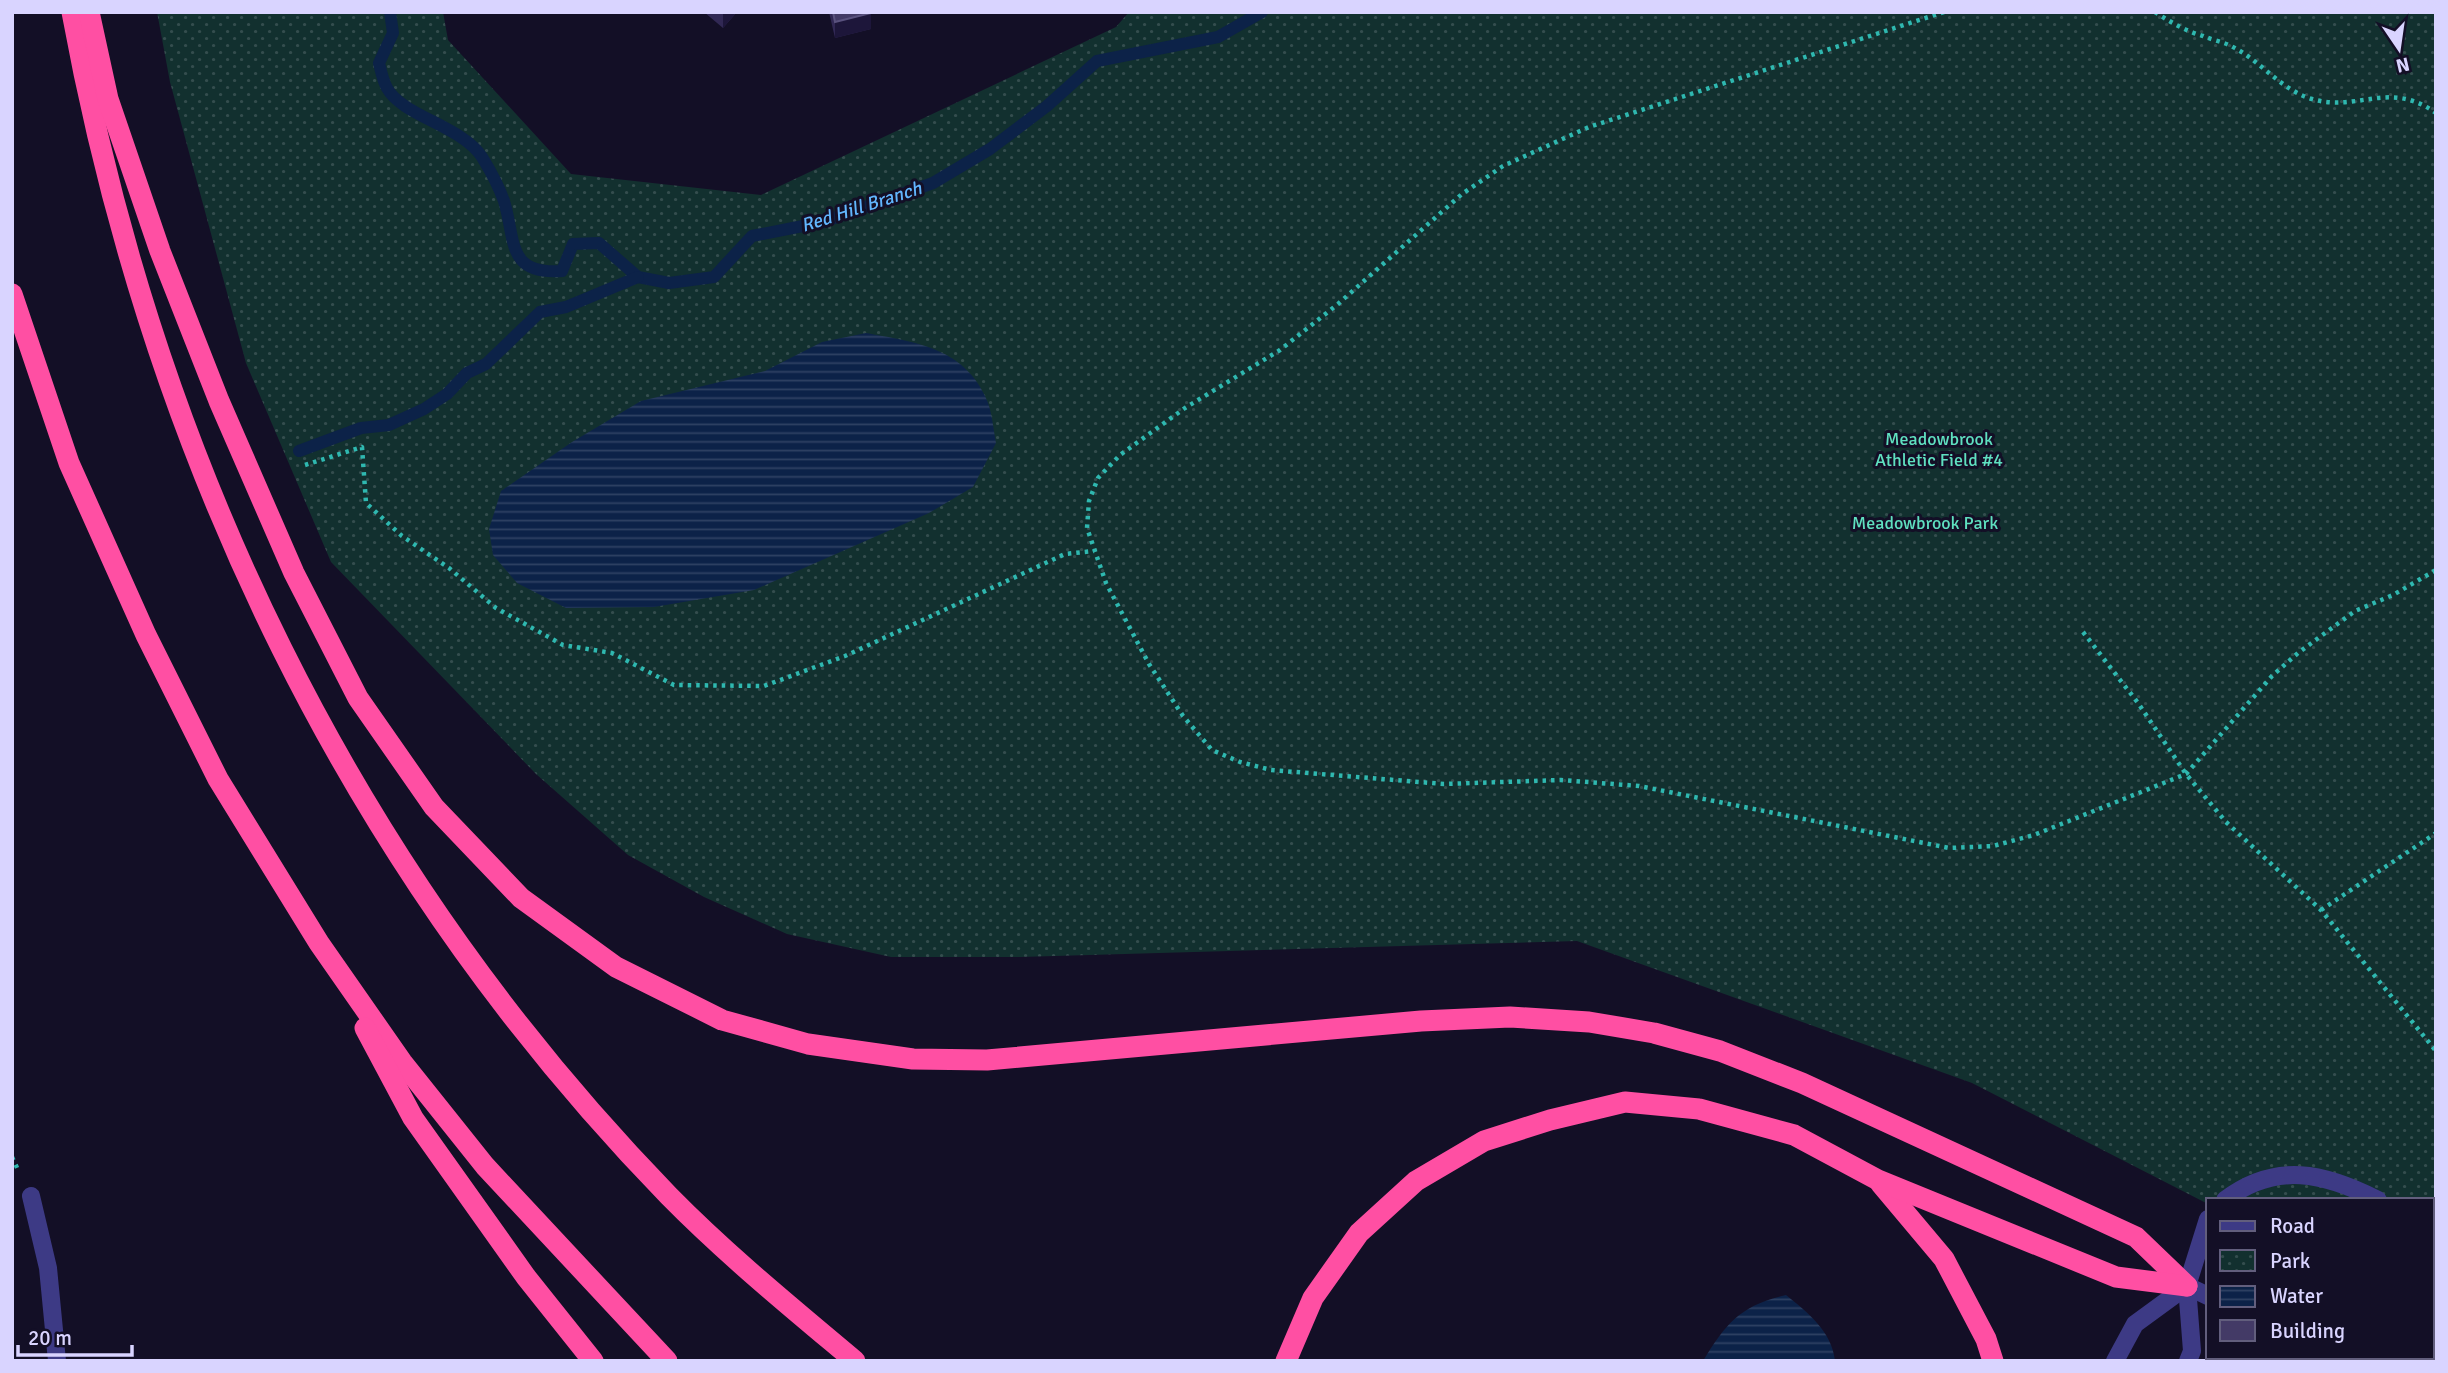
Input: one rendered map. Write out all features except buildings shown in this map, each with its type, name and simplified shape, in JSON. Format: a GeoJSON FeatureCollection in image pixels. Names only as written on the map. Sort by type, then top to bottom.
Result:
{"type":"FeatureCollection","features":[{"type":"Feature","properties":{"kind":"highway"},"geometry":{"type":"LineString","coordinates":[[72,12],[89,104],[128,258],[180,417],[251,590],[318,721],[415,885],[491,988],[574,1092],[671,1198],[777,1295],[855,1361]]}},
{"type":"Feature","properties":{"kind":"highway"},"geometry":{"type":"LineString","coordinates":[[89,12],[108,99],[165,264],[219,401],[294,573],[358,698],[433,807],[521,898],[616,967],[722,1020],[808,1044],[913,1059],[986,1059],[1421,1021],[1510,1017],[1589,1022],[1654,1033],[1720,1051],[1802,1083],[2136,1237],[2187,1286]]}},
{"type":"Feature","properties":{"kind":"highway"},"geometry":{"type":"LineString","coordinates":[[12,293],[69,463],[146,635],[218,779],[319,943],[402,1062],[485,1166],[667,1361]]}},
{"type":"Feature","properties":{"kind":"highway"},"geometry":{"type":"LineString","coordinates":[[319,943],[413,1118],[526,1277],[593,1361]]}},
{"type":"Feature","properties":{"kind":"highway"},"geometry":{"type":"LineString","coordinates":[[1286,1361],[1313,1298],[1359,1233],[1416,1181],[1485,1141],[1550,1120],[1625,1102],[1699,1109],[1794,1135],[1878,1180],[2116,1277],[2187,1286]]}},
{"type":"Feature","properties":{"kind":"highway"},"geometry":{"type":"LineString","coordinates":[[1878,1180],[1944,1259],[1986,1339],[1993,1361]]}},
{"type":"Feature","properties":{"kind":"street"},"geometry":{"type":"LineString","coordinates":[[2228,1198],[2244,1186],[2285,1174],[2348,1185],[2374,1198]]}},
{"type":"Feature","properties":{"kind":"street"},"geometry":{"type":"LineString","coordinates":[[31,1196],[48,1268],[57,1361]]}},
{"type":"Feature","properties":{"kind":"street"},"geometry":{"type":"LineString","coordinates":[[2188,1361],[2192,1351],[2187,1286],[2206,1225]]}},
{"type":"Feature","properties":{"kind":"street"},"geometry":{"type":"LineString","coordinates":[[2187,1286],[2206,1295]]}},
{"type":"Feature","properties":{"kind":"street"},"geometry":{"type":"LineString","coordinates":[[2115,1361],[2135,1324],[2187,1286]]}},
{"type":"Feature","properties":{"kind":"path"},"geometry":{"type":"LineString","coordinates":[[1944,12],[1589,127],[1503,166],[1462,194],[1348,296],[1280,350],[1185,408],[1120,455],[1098,478],[1089,501],[1087,528],[1094,551],[1106,583],[1149,664],[1183,716],[1212,750],[1240,762],[1271,770],[1444,783],[1561,780],[1639,786],[1949,848],[1993,846],[2034,835],[2186,774],[2272,676],[2298,653],[2355,611],[2393,595],[2436,570]]}},
{"type":"Feature","properties":{"kind":"path"},"geometry":{"type":"LineString","coordinates":[[2155,12],[2200,36],[2231,46],[2260,65],[2287,89],[2315,100],[2384,97],[2417,100],[2436,113]]}},
{"type":"Feature","properties":{"kind":"path"},"geometry":{"type":"LineString","coordinates":[[305,465],[362,447],[366,503],[402,536],[449,568],[496,608],[562,645],[612,653],[674,685],[764,686],[845,656],[1065,554],[1094,551]]}},
{"type":"Feature","properties":{"kind":"path"},"geometry":{"type":"LineString","coordinates":[[2082,632],[2138,703],[2186,774],[2226,822],[2321,910],[2435,1049]]}},
{"type":"Feature","properties":{"kind":"path"},"geometry":{"type":"LineString","coordinates":[[2321,910],[2436,833]]}},
{"type":"Feature","properties":{"kind":"green space","name":"Meadowbrook Park"},"geometry":{"type":"Polygon","coordinates":[[[157,12],[443,12],[448,40],[571,174],[761,195],[1116,27],[1129,12],[2436,12],[2436,1361],[2433,1359],[2434,1198],[2206,1198],[2206,1203],[1972,1083],[1577,941],[1020,957],[891,957],[787,934],[704,897],[628,855],[536,774],[331,562],[246,363],[170,82],[157,12]]]}},
{"type":"Feature","properties":{"kind":"water"},"geometry":{"type":"Polygon","coordinates":[[[866,333],[935,349],[963,367],[975,380],[989,407],[996,443],[973,487],[929,513],[754,590],[654,607],[566,608],[517,583],[493,555],[489,529],[501,491],[572,442],[641,401],[765,371],[822,342],[866,333]]]}},
{"type":"Feature","properties":{"kind":"water"},"geometry":{"type":"Polygon","coordinates":[[[1786,1295],[1824,1331],[1835,1361],[1703,1361],[1719,1336],[1746,1310],[1786,1295]]]}},
{"type":"Feature","properties":{"kind":"waterway","name":"Red Hill Branch"},"geometry":{"type":"LineString","coordinates":[[390,12],[393,33],[379,63],[387,88],[405,106],[461,137],[482,157],[502,196],[516,252],[522,261],[544,271],[562,271],[573,244],[599,243],[638,277],[669,283],[714,277],[752,236],[823,222],[933,183],[990,149],[1047,106],[1097,61],[1218,37],[1262,12]]}},
{"type":"Feature","properties":{"kind":"waterway"},"geometry":{"type":"LineString","coordinates":[[299,451],[361,428],[389,425],[424,409],[447,394],[467,373],[486,364],[540,312],[566,307],[638,277]]}},
{"type":"Feature","properties":{"kind":"park label","name":"Meadowbrook Athletic Field #4"},"geometry":{"type":"Point","coordinates":[1939,450]}}]}
